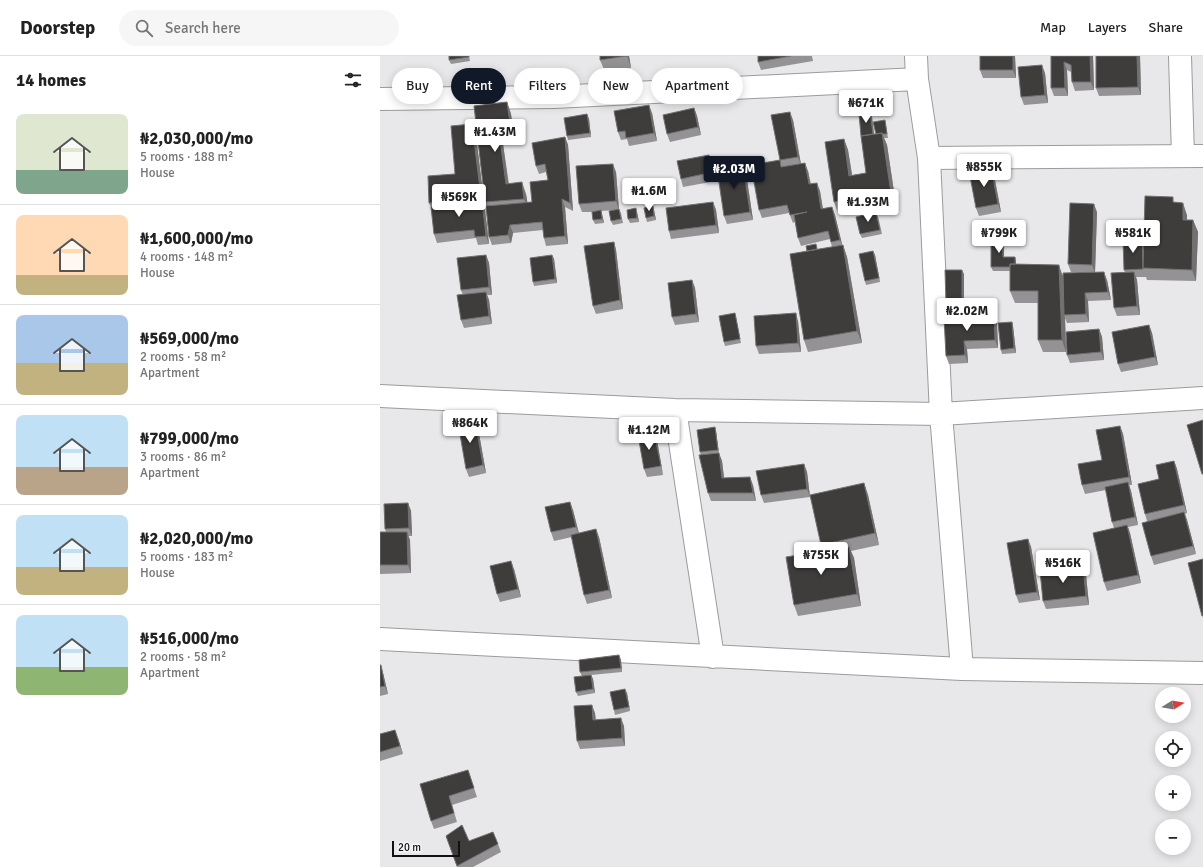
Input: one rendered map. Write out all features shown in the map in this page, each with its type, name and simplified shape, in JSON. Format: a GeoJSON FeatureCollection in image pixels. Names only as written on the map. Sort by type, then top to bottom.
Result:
{"type":"FeatureCollection","features":[{"type":"Feature","properties":{"kind":"street"},"geometry":{"type":"LineString","coordinates":[[916,56],[917,79],[929,158],[941,414],[962,669]]}},
{"type":"Feature","properties":{"kind":"street"},"geometry":{"type":"LineString","coordinates":[[929,158],[1193,156],[1180,56]]}},
{"type":"Feature","properties":{"kind":"street"},"geometry":{"type":"LineString","coordinates":[[380,99],[554,97],[917,79]]}},
{"type":"Feature","properties":{"kind":"street"},"geometry":{"type":"LineString","coordinates":[[380,396],[675,410],[941,414],[1203,398]]}},
{"type":"Feature","properties":{"kind":"street"},"geometry":{"type":"LineString","coordinates":[[675,410],[713,657]]}},
{"type":"Feature","properties":{"kind":"street"},"geometry":{"type":"LineString","coordinates":[[380,639],[962,669],[1203,673]]}},
{"type":"Feature","properties":{"kind":"building"},"geometry":{"type":"Polygon","coordinates":[[[449,56],[469,56],[469,57],[449,60],[449,56]]]}},
{"type":"Feature","properties":{"kind":"building"},"geometry":{"type":"Polygon","coordinates":[[[600,56],[627,56],[600,60],[600,56]]]}},
{"type":"Feature","properties":{"kind":"building"},"geometry":{"type":"Polygon","coordinates":[[[758,56],[791,56],[758,62],[758,56]]]}},
{"type":"Feature","properties":{"kind":"building"},"geometry":{"type":"Polygon","coordinates":[[[980,56],[1013,56],[1013,70],[980,70],[980,56]]]}},
{"type":"Feature","properties":{"kind":"building"},"geometry":{"type":"Polygon","coordinates":[[[1051,56],[1090,56],[1091,82],[1072,82],[1071,65],[1064,62],[1065,88],[1051,88],[1051,56]]]}},
{"type":"Feature","properties":{"kind":"building"},"geometry":{"type":"Polygon","coordinates":[[[1096,56],[1137,56],[1138,87],[1096,88],[1096,56]]]}},
{"type":"Feature","properties":{"kind":"building"},"geometry":{"type":"Polygon","coordinates":[[[1042,65],[1045,95],[1021,97],[1018,67],[1042,65]]]}},
{"type":"Feature","properties":{"kind":"building"},"geometry":{"type":"Polygon","coordinates":[[[506,102],[511,131],[499,132],[506,184],[522,182],[524,199],[485,202],[474,106],[506,104],[506,102]]]}},
{"type":"Feature","properties":{"kind":"building"},"geometry":{"type":"Polygon","coordinates":[[[649,105],[654,133],[626,138],[625,131],[618,132],[614,111],[649,105]]]}},
{"type":"Feature","properties":{"kind":"building"},"geometry":{"type":"Polygon","coordinates":[[[694,108],[698,127],[667,134],[663,115],[694,108]]]}},
{"type":"Feature","properties":{"kind":"building"},"geometry":{"type":"Polygon","coordinates":[[[790,112],[798,157],[780,160],[771,115],[790,112]]]}},
{"type":"Feature","properties":{"kind":"building"},"geometry":{"type":"Polygon","coordinates":[[[870,112],[873,134],[861,136],[859,114],[870,112]]]}},
{"type":"Feature","properties":{"kind":"building"},"geometry":{"type":"Polygon","coordinates":[[[587,114],[590,133],[567,136],[564,118],[587,114]]]}},
{"type":"Feature","properties":{"kind":"building"},"geometry":{"type":"Polygon","coordinates":[[[885,120],[887,134],[876,134],[873,122],[885,120]]]}},
{"type":"Feature","properties":{"kind":"building"},"geometry":{"type":"Polygon","coordinates":[[[472,124],[481,197],[429,203],[428,176],[455,174],[451,126],[472,124]]]}},
{"type":"Feature","properties":{"kind":"building"},"geometry":{"type":"Polygon","coordinates":[[[882,133],[891,193],[834,202],[825,142],[844,139],[849,176],[866,173],[861,136],[882,133]]]}},
{"type":"Feature","properties":{"kind":"building"},"geometry":{"type":"Polygon","coordinates":[[[565,137],[570,203],[562,199],[565,236],[544,238],[542,222],[510,225],[508,235],[489,237],[486,206],[532,202],[530,182],[548,180],[545,164],[536,166],[532,143],[565,137]]]}},
{"type":"Feature","properties":{"kind":"building"},"geometry":{"type":"Polygon","coordinates":[[[709,155],[713,172],[681,179],[677,161],[709,155]]]}},
{"type":"Feature","properties":{"kind":"building"},"geometry":{"type":"Polygon","coordinates":[[[780,160],[781,167],[805,163],[809,184],[817,183],[821,209],[832,207],[840,240],[831,242],[828,231],[798,238],[794,215],[807,212],[790,215],[787,205],[759,210],[751,165],[780,160]]]}},
{"type":"Feature","properties":{"kind":"building"},"geometry":{"type":"Polygon","coordinates":[[[613,164],[616,201],[579,204],[576,166],[613,164]]]}},
{"type":"Feature","properties":{"kind":"building"},"geometry":{"type":"Polygon","coordinates":[[[743,165],[750,212],[724,216],[717,169],[743,165]]]}},
{"type":"Feature","properties":{"kind":"building"},"geometry":{"type":"Polygon","coordinates":[[[991,167],[998,204],[976,208],[969,171],[991,167]]]}},
{"type":"Feature","properties":{"kind":"building"},"geometry":{"type":"Polygon","coordinates":[[[1145,196],[1173,197],[1173,202],[1183,203],[1183,220],[1193,220],[1192,270],[1143,268],[1145,196]]]}},
{"type":"Feature","properties":{"kind":"building"},"geometry":{"type":"Polygon","coordinates":[[[482,200],[486,236],[475,237],[474,230],[434,234],[431,207],[482,200]]]}},
{"type":"Feature","properties":{"kind":"building"},"geometry":{"type":"Polygon","coordinates":[[[713,202],[716,225],[669,231],[666,208],[713,202]]]}},
{"type":"Feature","properties":{"kind":"building"},"geometry":{"type":"Polygon","coordinates":[[[1070,203],[1094,204],[1092,265],[1068,264],[1070,203]]]}},
{"type":"Feature","properties":{"kind":"building"},"geometry":{"type":"Polygon","coordinates":[[[653,206],[654,216],[646,218],[644,208],[653,206]]]}},
{"type":"Feature","properties":{"kind":"building"},"geometry":{"type":"Polygon","coordinates":[[[636,208],[637,218],[628,219],[627,210],[636,208]]]}},
{"type":"Feature","properties":{"kind":"building"},"geometry":{"type":"Polygon","coordinates":[[[619,209],[621,219],[611,221],[609,211],[619,209]]]}},
{"type":"Feature","properties":{"kind":"building"},"geometry":{"type":"Polygon","coordinates":[[[601,210],[602,219],[593,220],[592,212],[601,210]]]}},
{"type":"Feature","properties":{"kind":"building"},"geometry":{"type":"Polygon","coordinates":[[[876,212],[880,230],[860,234],[856,217],[876,212]]]}},
{"type":"Feature","properties":{"kind":"building"},"geometry":{"type":"Polygon","coordinates":[[[991,235],[1002,235],[1003,257],[1015,257],[1015,264],[1010,264],[1010,267],[991,267],[991,235]]]}},
{"type":"Feature","properties":{"kind":"building"},"geometry":{"type":"Polygon","coordinates":[[[1142,239],[1143,269],[1124,270],[1123,240],[1142,239]]]}},
{"type":"Feature","properties":{"kind":"building"},"geometry":{"type":"Polygon","coordinates":[[[614,242],[620,300],[593,306],[584,246],[614,242]]]}},
{"type":"Feature","properties":{"kind":"building"},"geometry":{"type":"Polygon","coordinates":[[[816,244],[817,249],[807,251],[806,246],[816,244]]]}},
{"type":"Feature","properties":{"kind":"building"},"geometry":{"type":"Polygon","coordinates":[[[843,245],[857,331],[804,340],[790,254],[843,245]]]}},
{"type":"Feature","properties":{"kind":"building"},"geometry":{"type":"Polygon","coordinates":[[[873,251],[879,278],[865,281],[859,254],[873,251]]]}},
{"type":"Feature","properties":{"kind":"building"},"geometry":{"type":"Polygon","coordinates":[[[486,255],[489,287],[461,290],[457,258],[486,255]]]}},
{"type":"Feature","properties":{"kind":"building"},"geometry":{"type":"Polygon","coordinates":[[[552,255],[555,279],[533,282],[530,258],[552,255]]]}},
{"type":"Feature","properties":{"kind":"building"},"geometry":{"type":"Polygon","coordinates":[[[1010,264],[1059,265],[1062,340],[1038,340],[1038,291],[1010,291],[1010,264]]]}},
{"type":"Feature","properties":{"kind":"building"},"geometry":{"type":"Polygon","coordinates":[[[945,270],[962,270],[962,304],[946,304],[945,270]]]}},
{"type":"Feature","properties":{"kind":"building"},"geometry":{"type":"Polygon","coordinates":[[[1104,272],[1108,292],[1085,293],[1086,314],[1064,315],[1063,273],[1104,272]]]}},
{"type":"Feature","properties":{"kind":"building"},"geometry":{"type":"Polygon","coordinates":[[[1134,272],[1137,306],[1114,308],[1111,273],[1134,272]]]}},
{"type":"Feature","properties":{"kind":"building"},"geometry":{"type":"Polygon","coordinates":[[[692,280],[696,314],[672,317],[668,283],[692,280]]]}},
{"type":"Feature","properties":{"kind":"building"},"geometry":{"type":"Polygon","coordinates":[[[486,292],[489,316],[461,320],[457,295],[486,292]]]}},
{"type":"Feature","properties":{"kind":"building"},"geometry":{"type":"Polygon","coordinates":[[[735,313],[740,339],[724,342],[719,316],[735,313]]]}},
{"type":"Feature","properties":{"kind":"building"},"geometry":{"type":"Polygon","coordinates":[[[796,313],[798,343],[756,346],[754,316],[796,313]]]}},
{"type":"Feature","properties":{"kind":"building"},"geometry":{"type":"Polygon","coordinates":[[[994,315],[995,340],[964,341],[965,355],[946,356],[944,317],[994,315]]]}},
{"type":"Feature","properties":{"kind":"building"},"geometry":{"type":"Polygon","coordinates":[[[1012,322],[1014,348],[1001,350],[998,323],[1012,322]]]}},
{"type":"Feature","properties":{"kind":"building"},"geometry":{"type":"Polygon","coordinates":[[[1149,325],[1155,357],[1118,364],[1112,332],[1149,325]]]}},
{"type":"Feature","properties":{"kind":"building"},"geometry":{"type":"Polygon","coordinates":[[[1099,329],[1101,352],[1067,355],[1066,332],[1099,329]]]}},
{"type":"Feature","properties":{"kind":"building"},"geometry":{"type":"Polygon","coordinates":[[[475,420],[483,465],[466,469],[458,423],[475,420]]]}},
{"type":"Feature","properties":{"kind":"building"},"geometry":{"type":"Polygon","coordinates":[[[1203,420],[1203,474],[1202,474],[1187,425],[1203,420]]]}},
{"type":"Feature","properties":{"kind":"building"},"geometry":{"type":"Polygon","coordinates":[[[1120,426],[1129,477],[1082,485],[1078,464],[1102,460],[1096,430],[1120,426]]]}},
{"type":"Feature","properties":{"kind":"building"},"geometry":{"type":"Polygon","coordinates":[[[715,427],[718,450],[700,452],[697,430],[715,427]]]}},
{"type":"Feature","properties":{"kind":"building"},"geometry":{"type":"Polygon","coordinates":[[[654,432],[661,466],[644,469],[638,435],[654,432]]]}},
{"type":"Feature","properties":{"kind":"building"},"geometry":{"type":"Polygon","coordinates":[[[719,453],[722,478],[750,477],[753,493],[708,493],[699,455],[719,453]]]}},
{"type":"Feature","properties":{"kind":"building"},"geometry":{"type":"Polygon","coordinates":[[[1174,461],[1184,505],[1145,514],[1138,484],[1159,479],[1156,465],[1174,461]]]}},
{"type":"Feature","properties":{"kind":"building"},"geometry":{"type":"Polygon","coordinates":[[[804,464],[807,489],[761,495],[756,471],[804,464]]]}},
{"type":"Feature","properties":{"kind":"building"},"geometry":{"type":"Polygon","coordinates":[[[1128,482],[1135,517],[1112,522],[1105,487],[1128,482]]]}},
{"type":"Feature","properties":{"kind":"building"},"geometry":{"type":"Polygon","coordinates":[[[864,483],[875,533],[821,545],[810,495],[864,483]]]}},
{"type":"Feature","properties":{"kind":"building"},"geometry":{"type":"Polygon","coordinates":[[[570,502],[576,527],[551,532],[545,507],[570,502]]]}},
{"type":"Feature","properties":{"kind":"building"},"geometry":{"type":"Polygon","coordinates":[[[408,503],[409,528],[385,529],[384,504],[408,503]]]}},
{"type":"Feature","properties":{"kind":"building"},"geometry":{"type":"Polygon","coordinates":[[[1184,512],[1193,546],[1151,556],[1142,523],[1184,512]]]}},
{"type":"Feature","properties":{"kind":"building"},"geometry":{"type":"Polygon","coordinates":[[[1127,525],[1138,575],[1104,582],[1093,533],[1127,525]]]}},
{"type":"Feature","properties":{"kind":"building"},"geometry":{"type":"Polygon","coordinates":[[[596,529],[609,590],[584,595],[571,535],[596,529]]]}},
{"type":"Feature","properties":{"kind":"building"},"geometry":{"type":"Polygon","coordinates":[[[380,532],[407,532],[408,565],[380,565],[380,532]]]}},
{"type":"Feature","properties":{"kind":"building"},"geometry":{"type":"Polygon","coordinates":[[[1028,539],[1037,592],[1016,595],[1007,543],[1028,539]]]}},
{"type":"Feature","properties":{"kind":"building"},"geometry":{"type":"Polygon","coordinates":[[[849,547],[857,594],[794,605],[786,557],[849,547]]]}},
{"type":"Feature","properties":{"kind":"building"},"geometry":{"type":"Polygon","coordinates":[[[1203,559],[1203,616],[1202,616],[1188,563],[1203,559]]]}},
{"type":"Feature","properties":{"kind":"building"},"geometry":{"type":"Polygon","coordinates":[[[511,561],[518,589],[497,594],[490,566],[511,561]]]}},
{"type":"Feature","properties":{"kind":"building"},"geometry":{"type":"Polygon","coordinates":[[[1083,567],[1086,596],[1043,601],[1040,571],[1083,567]]]}},
{"type":"Feature","properties":{"kind":"building"},"geometry":{"type":"Polygon","coordinates":[[[619,655],[621,668],[580,672],[579,660],[619,655]]]}},
{"type":"Feature","properties":{"kind":"building"},"geometry":{"type":"Polygon","coordinates":[[[380,665],[385,686],[380,687],[380,665]]]}},
{"type":"Feature","properties":{"kind":"building"},"geometry":{"type":"Polygon","coordinates":[[[591,675],[593,689],[576,692],[574,677],[591,675]]]}},
{"type":"Feature","properties":{"kind":"building"},"geometry":{"type":"Polygon","coordinates":[[[625,689],[629,707],[614,710],[610,692],[625,689]]]}},
{"type":"Feature","properties":{"kind":"building"},"geometry":{"type":"Polygon","coordinates":[[[592,705],[593,720],[621,718],[622,738],[577,741],[574,706],[592,705]]]}},
{"type":"Feature","properties":{"kind":"building"},"geometry":{"type":"Polygon","coordinates":[[[395,730],[400,746],[380,752],[380,734],[395,730]]]}},
{"type":"Feature","properties":{"kind":"building"},"geometry":{"type":"Polygon","coordinates":[[[468,770],[474,788],[449,796],[454,813],[431,821],[420,784],[468,770]]]}},
{"type":"Feature","properties":{"kind":"building"},"geometry":{"type":"Polygon","coordinates":[[[462,825],[469,841],[493,832],[498,844],[457,866],[446,836],[462,825]]]}}]}
